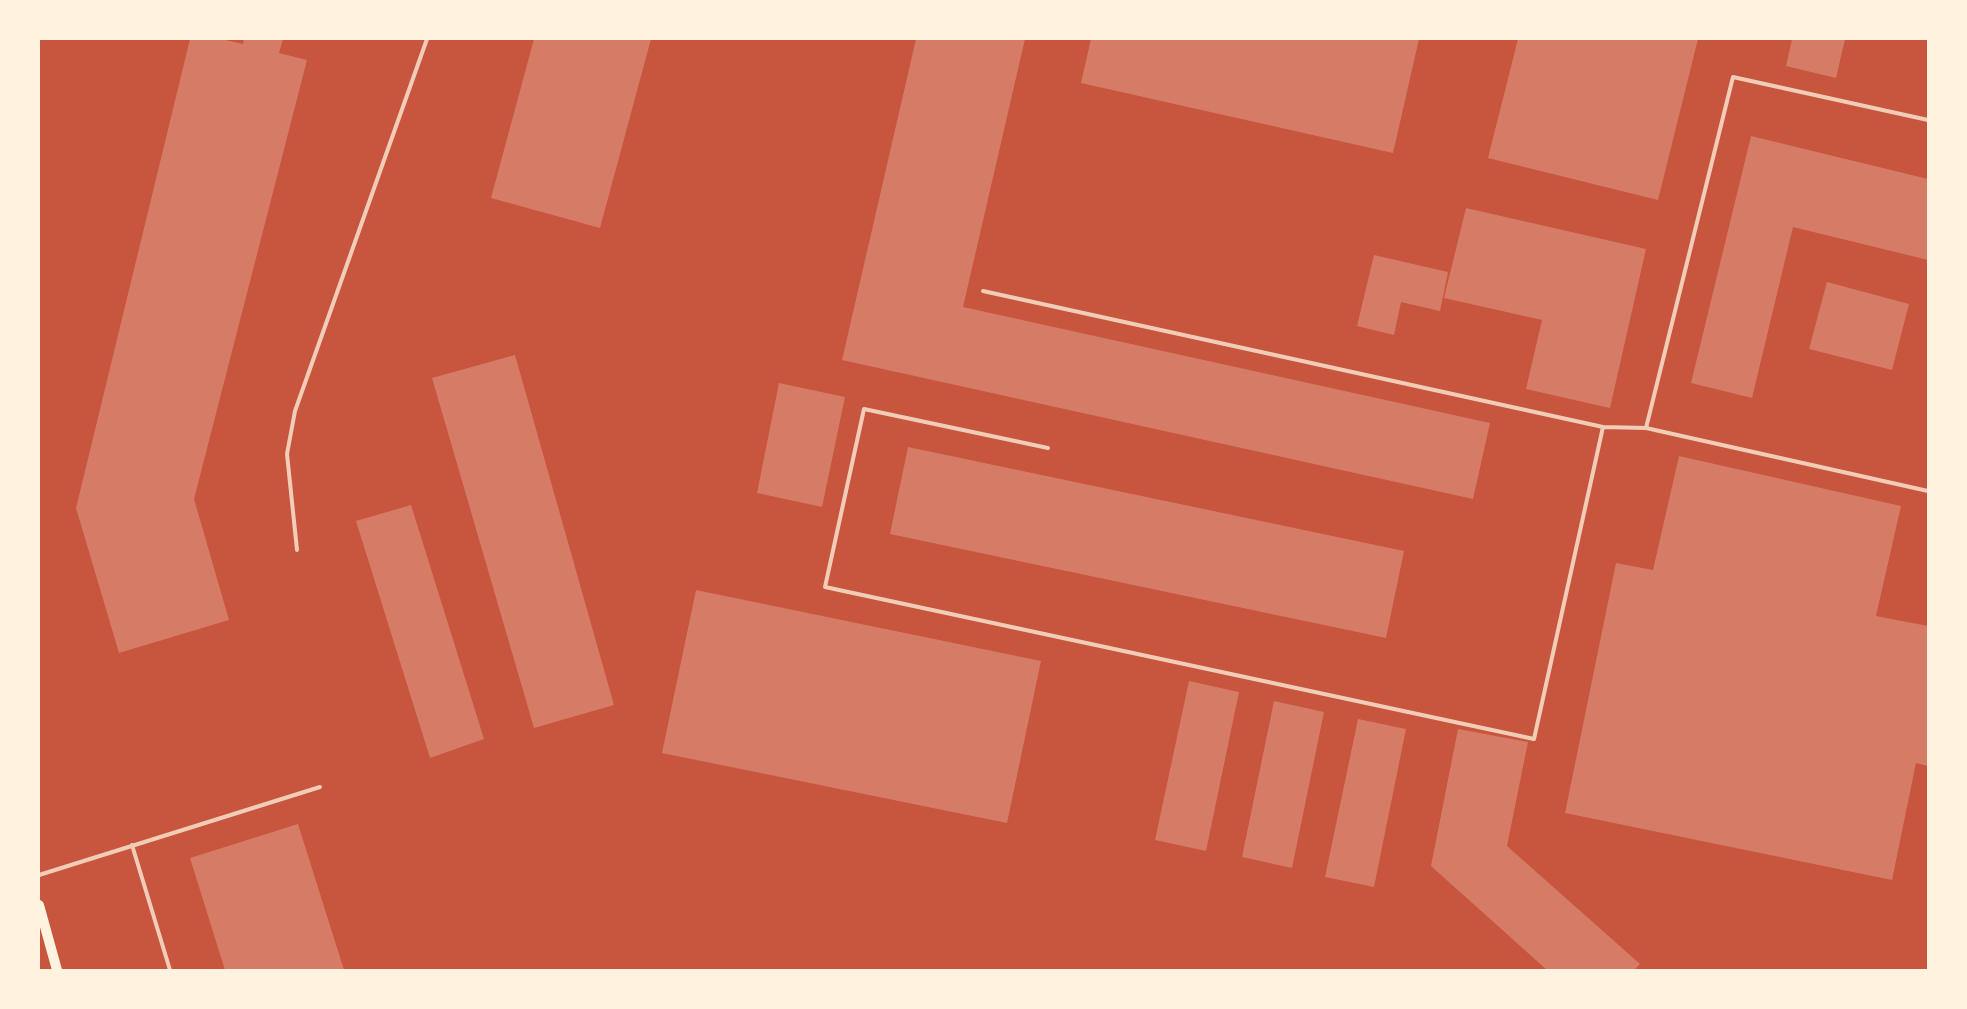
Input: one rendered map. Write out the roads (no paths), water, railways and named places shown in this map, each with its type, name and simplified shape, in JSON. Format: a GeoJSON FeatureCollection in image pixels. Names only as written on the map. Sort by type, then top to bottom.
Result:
{"type":"FeatureCollection","features":[{"type":"Feature","properties":{"kind":"main road"},"geometry":{"type":"LineString","coordinates":[[39,905],[57,970]]}},
{"type":"Feature","properties":{"kind":"lane"},"geometry":{"type":"LineString","coordinates":[[297,550],[287,454],[295,411],[428,39]]}},
{"type":"Feature","properties":{"kind":"lane"},"geometry":{"type":"LineString","coordinates":[[1646,428],[1733,77],[1928,120]]}},
{"type":"Feature","properties":{"kind":"lane"},"geometry":{"type":"LineString","coordinates":[[983,291],[1602,427],[1646,428],[1928,491]]}},
{"type":"Feature","properties":{"kind":"lane"},"geometry":{"type":"LineString","coordinates":[[1048,448],[864,409],[825,587],[1534,739],[1602,427]]}},
{"type":"Feature","properties":{"kind":"lane"},"geometry":{"type":"LineString","coordinates":[[39,875],[320,786]]}},
{"type":"Feature","properties":{"kind":"lane"},"geometry":{"type":"LineString","coordinates":[[132,845],[170,970]]}}]}
